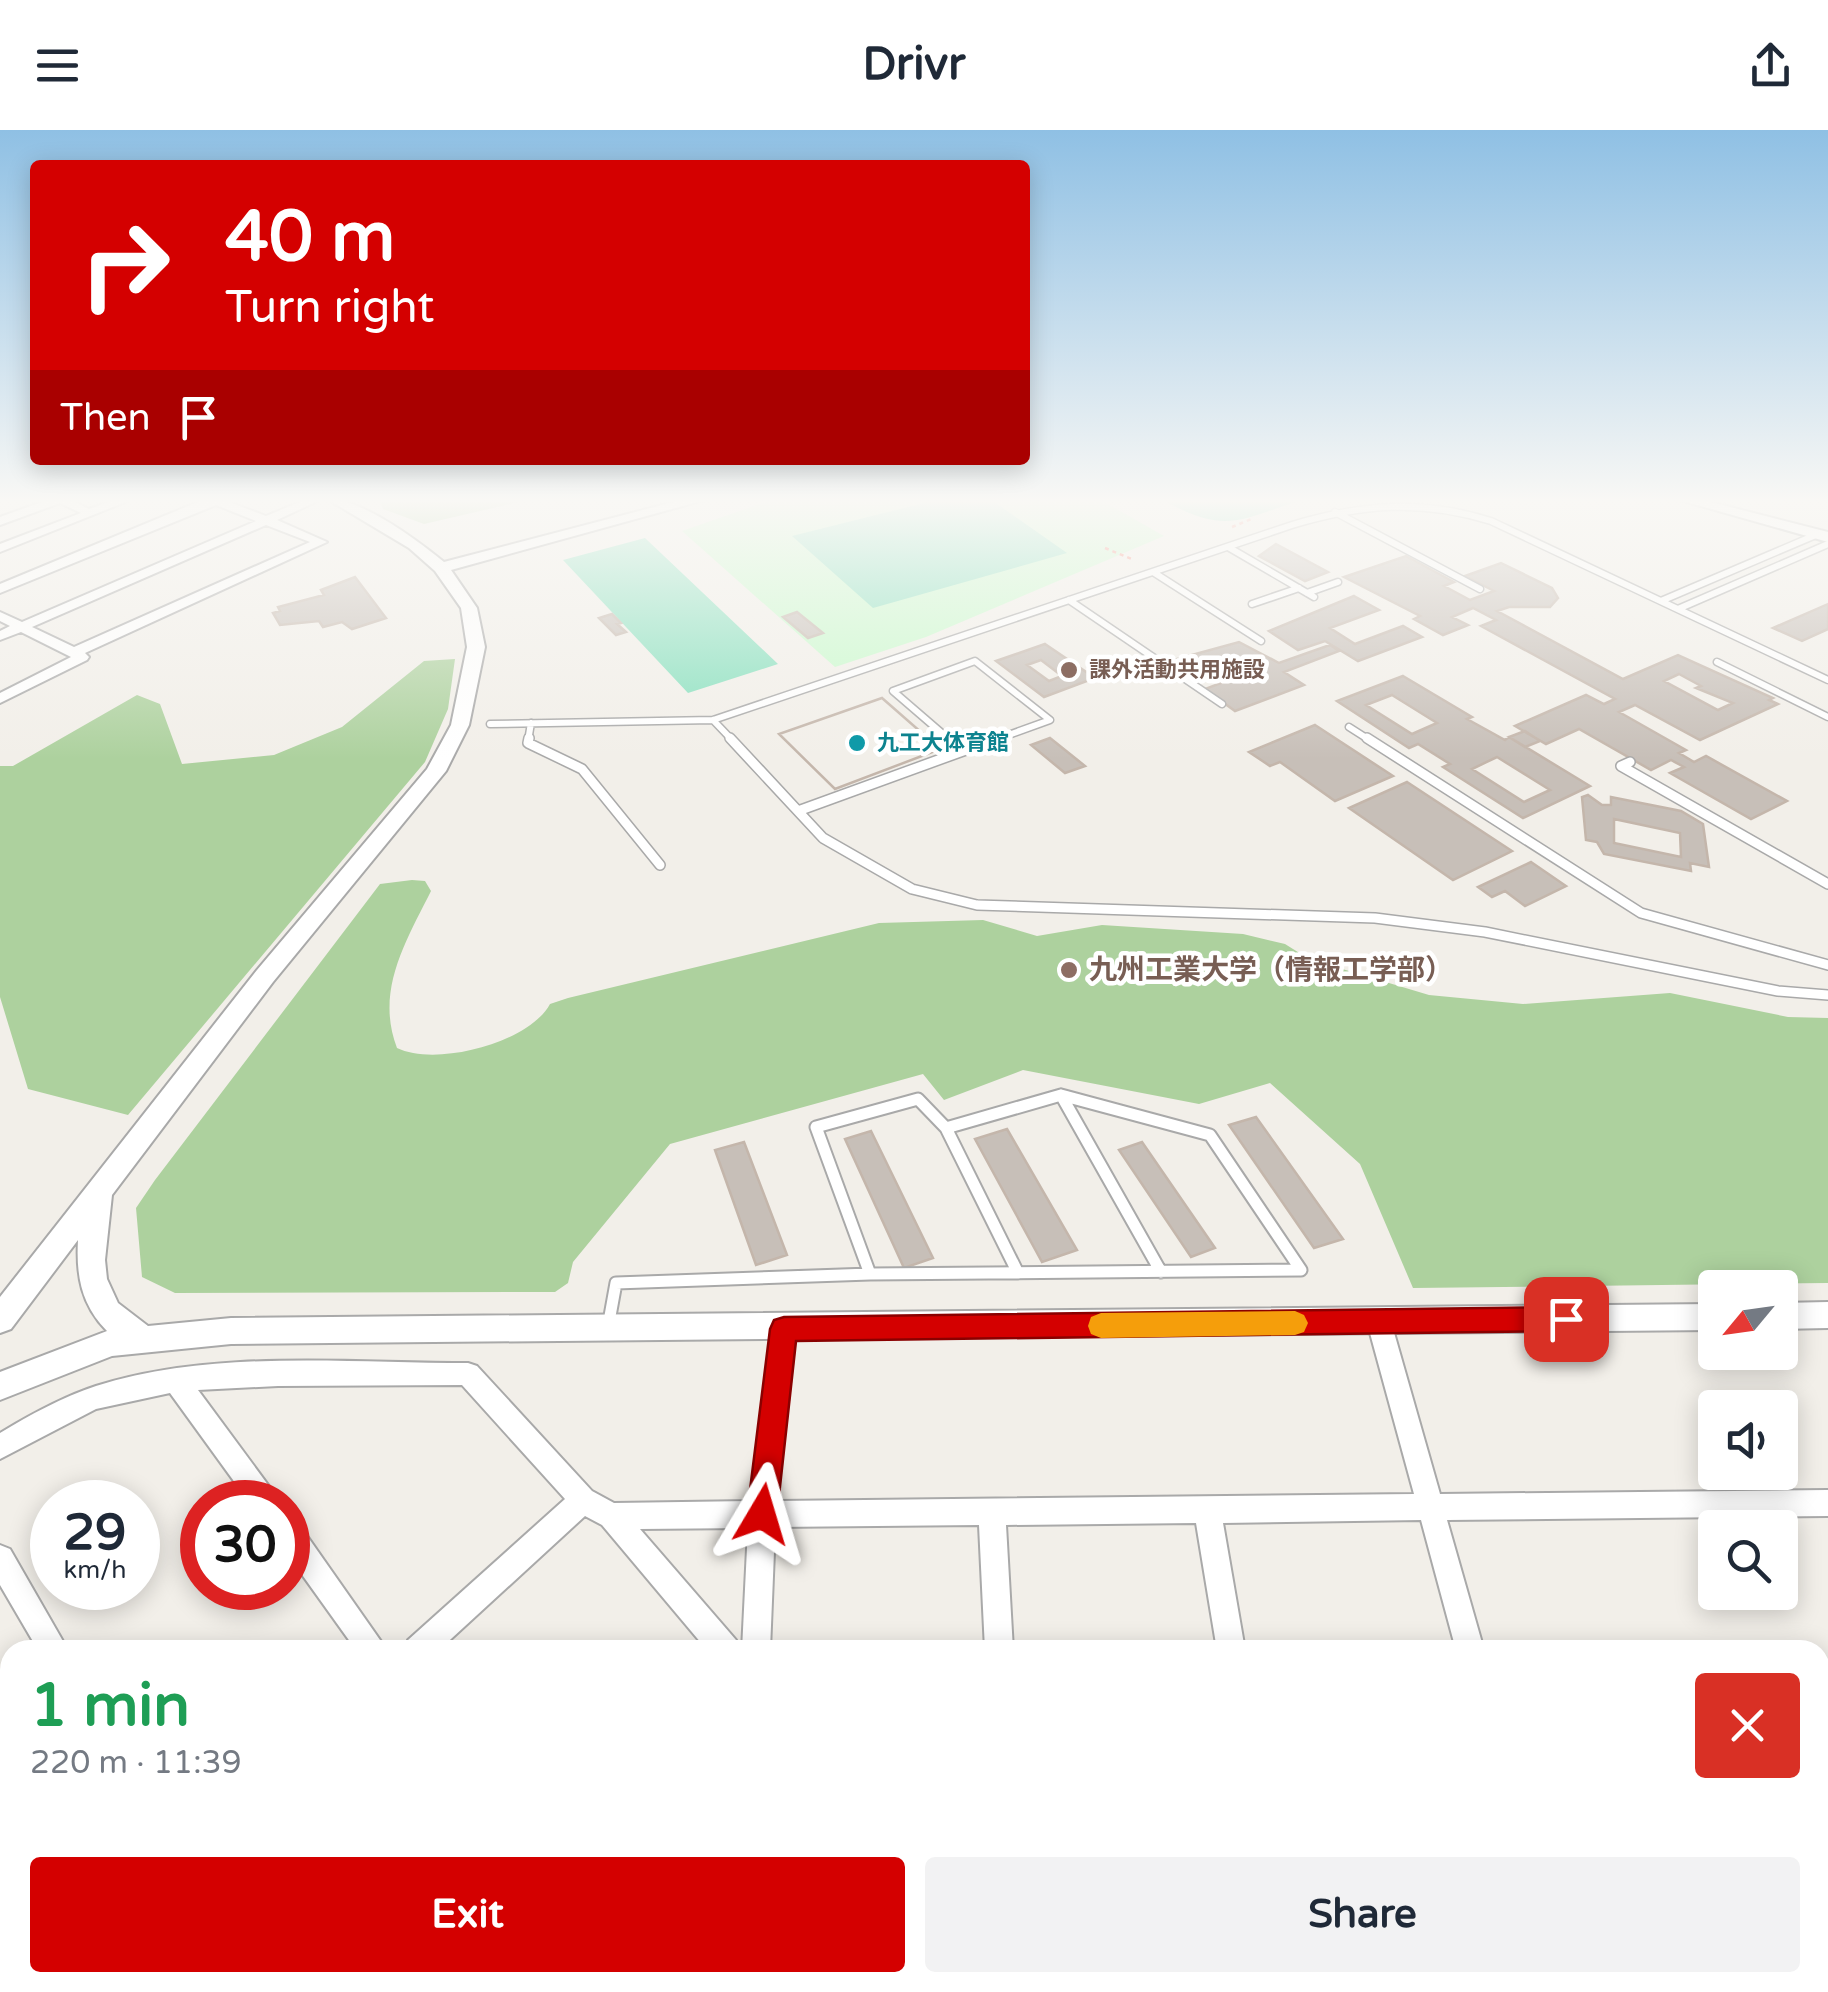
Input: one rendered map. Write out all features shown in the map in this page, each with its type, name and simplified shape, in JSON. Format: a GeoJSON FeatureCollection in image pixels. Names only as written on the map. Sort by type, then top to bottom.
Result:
{"type":"FeatureCollection","features":[{"type":"Feature","properties":{"kind":"street"},"geometry":{"type":"LineString","coordinates":[[0,636],[116,586]]}},
{"type":"Feature","properties":{"kind":"street"},"geometry":{"type":"LineString","coordinates":[[73,653],[223,586]]}},
{"type":"Feature","properties":{"kind":"street"},"geometry":{"type":"LineString","coordinates":[[0,1320],[264,976],[436,770],[460,724],[476,647],[470,608],[454,586]]}},
{"type":"Feature","properties":{"kind":"street"},"geometry":{"type":"LineString","coordinates":[[0,616],[82,657],[0,699]]}},
{"type":"Feature","properties":{"kind":"street"},"geometry":{"type":"LineString","coordinates":[[99,1192],[90,1262],[95,1288],[107,1315],[142,1338]]}},
{"type":"Feature","properties":{"kind":"street"},"geometry":{"type":"LineString","coordinates":[[1798,1316],[1828,1315]]}},
{"type":"Feature","properties":{"kind":"street"},"geometry":{"type":"LineString","coordinates":[[0,1386],[67,1356],[142,1338],[231,1332],[1698,1317]]}},
{"type":"Feature","properties":{"kind":"street"},"geometry":{"type":"LineString","coordinates":[[1379,1322],[1467,1640]]}},
{"type":"Feature","properties":{"kind":"street"},"geometry":{"type":"LineString","coordinates":[[756,1640],[762,1514],[784,1329]]}},
{"type":"Feature","properties":{"kind":"street"},"geometry":{"type":"LineString","coordinates":[[0,1447],[95,1398],[178,1384],[468,1374],[583,1500],[611,1516],[717,1640]]}},
{"type":"Feature","properties":{"kind":"street"},"geometry":{"type":"LineString","coordinates":[[178,1384],[249,1480]]}},
{"type":"Feature","properties":{"kind":"street"},"geometry":{"type":"LineString","coordinates":[[429,1640],[583,1500]]}},
{"type":"Feature","properties":{"kind":"street"},"geometry":{"type":"LineString","coordinates":[[611,1516],[1828,1503]]}},
{"type":"Feature","properties":{"kind":"street"},"geometry":{"type":"LineString","coordinates":[[1207,1508],[1230,1640]]}},
{"type":"Feature","properties":{"kind":"street"},"geometry":{"type":"LineString","coordinates":[[992,1511],[998,1640]]}},
{"type":"Feature","properties":{"kind":"street"},"geometry":{"type":"LineString","coordinates":[[0,1558],[48,1640]]}},
{"type":"Feature","properties":{"kind":"street"},"geometry":{"type":"LineString","coordinates":[[310,1563],[367,1640]]}},
{"type":"Feature","properties":{"kind":"lane"},"geometry":{"type":"LineString","coordinates":[[490,724],[712,720],[1112,586]]}},
{"type":"Feature","properties":{"kind":"lane"},"geometry":{"type":"LineString","coordinates":[[1175,586],[1261,641]]}},
{"type":"Feature","properties":{"kind":"lane"},"geometry":{"type":"LineString","coordinates":[[1295,586],[1307,593]]}},
{"type":"Feature","properties":{"kind":"lane"},"geometry":{"type":"LineString","coordinates":[[1252,604],[1327,586]]}},
{"type":"Feature","properties":{"kind":"lane"},"geometry":{"type":"LineString","coordinates":[[1474,586],[1480,589]]}},
{"type":"Feature","properties":{"kind":"lane"},"geometry":{"type":"LineString","coordinates":[[1628,586],[1828,680]]}},
{"type":"Feature","properties":{"kind":"lane"},"geometry":{"type":"LineString","coordinates":[[1661,601],[1698,586]]}},
{"type":"Feature","properties":{"kind":"lane"},"geometry":{"type":"LineString","coordinates":[[1715,586],[1724,590]]}},
{"type":"Feature","properties":{"kind":"lane"},"geometry":{"type":"LineString","coordinates":[[1678,609],[1732,586]]}},
{"type":"Feature","properties":{"kind":"lane"},"geometry":{"type":"LineString","coordinates":[[1070,600],[1222,704]]}},
{"type":"Feature","properties":{"kind":"lane"},"geometry":{"type":"LineString","coordinates":[[798,811],[964,752],[1050,720],[975,661],[893,691],[964,752]]}},
{"type":"Feature","properties":{"kind":"lane"},"geometry":{"type":"LineString","coordinates":[[1717,662],[1828,717]]}},
{"type":"Feature","properties":{"kind":"lane"},"geometry":{"type":"LineString","coordinates":[[712,720],[823,838],[912,889],[977,905],[1375,918],[1485,932],[1778,991],[1826,994]]}},
{"type":"Feature","properties":{"kind":"lane"},"geometry":{"type":"LineString","coordinates":[[530,723],[528,743],[582,770],[660,866]]}},
{"type":"Feature","properties":{"kind":"lane"},"geometry":{"type":"LineString","coordinates":[[1350,727],[1641,913],[1828,965]]}},
{"type":"Feature","properties":{"kind":"lane"},"geometry":{"type":"LineString","coordinates":[[1630,762],[1620,766],[1828,884]]}},
{"type":"Feature","properties":{"kind":"lane"},"geometry":{"type":"LineString","coordinates":[[1804,959],[1828,974]]}},
{"type":"Feature","properties":{"kind":"lane"},"geometry":{"type":"LineString","coordinates":[[1061,1095],[1161,1272]]}},
{"type":"Feature","properties":{"kind":"lane"},"geometry":{"type":"LineString","coordinates":[[608,1328],[616,1283],[870,1274],[1301,1270],[1210,1135],[1061,1095],[946,1128]]}},
{"type":"Feature","properties":{"kind":"lane"},"geometry":{"type":"LineString","coordinates":[[870,1274],[816,1128],[918,1099],[946,1128],[1018,1273]]}},
{"type":"Feature","properties":{"kind":"green space"},"geometry":{"type":"Polygon","coordinates":[[[587,586],[696,586],[778,664],[688,693],[587,586]]]}},
{"type":"Feature","properties":{"kind":"green space"},"geometry":{"type":"Polygon","coordinates":[[[744,586],[1046,586],[926,637],[835,667],[744,586]]]}},
{"type":"Feature","properties":{"kind":"green space"},"geometry":{"type":"Polygon","coordinates":[[[848,586],[951,586],[873,608],[848,586]]]}},
{"type":"Feature","properties":{"kind":"green space"},"geometry":{"type":"Polygon","coordinates":[[[455,659],[448,709],[425,762],[128,1115],[28,1089],[0,997],[0,766],[13,766],[137,695],[160,704],[182,764],[274,755],[342,727],[424,661],[455,659]]]}},
{"type":"Feature","properties":{"kind":"green space"},"geometry":{"type":"Polygon","coordinates":[[[425,881],[431,891],[396,967],[390,1006],[397,1048],[434,1055],[503,1040],[539,1018],[550,1004],[568,998],[879,923],[983,920],[1037,936],[1102,925],[1243,934],[1285,944],[1309,959],[1429,995],[1523,1004],[1670,993],[1788,1017],[1828,1018],[1828,1283],[1798,1283],[1798,1270],[1698,1270],[1698,1285],[1413,1288],[1360,1164],[1270,1083],[1199,1104],[1023,1070],[944,1100],[923,1074],[670,1144],[573,1262],[568,1283],[555,1292],[175,1293],[142,1277],[136,1208],[380,884],[425,881]]]}},
{"type":"Feature","properties":{"kind":"building"},"geometry":{"type":"Polygon","coordinates":[[[332,586],[362,586],[386,618],[352,629],[342,622],[323,627],[319,621],[280,625],[273,613],[280,611],[278,607],[324,595],[321,590],[332,586]]]}},
{"type":"Feature","properties":{"kind":"building"},"geometry":{"type":"Polygon","coordinates":[[[1361,586],[1444,586],[1470,600],[1494,591],[1484,586],[1548,586],[1558,598],[1550,607],[1509,607],[1497,611],[1623,679],[1678,655],[1773,698],[1769,700],[1778,704],[1700,740],[1635,705],[1619,712],[1686,750],[1679,753],[1694,762],[1706,756],[1787,801],[1751,819],[1670,773],[1684,767],[1671,760],[1651,770],[1579,729],[1546,744],[1515,726],[1586,695],[1604,704],[1615,699],[1481,626],[1496,620],[1473,608],[1452,617],[1468,625],[1443,635],[1414,619],[1420,616],[1361,586]],[[1679,674],[1664,681],[1718,710],[1733,703],[1696,688],[1701,686],[1679,674]]]}},
{"type":"Feature","properties":{"kind":"building"},"geometry":{"type":"Polygon","coordinates":[[[1354,596],[1379,610],[1330,628],[1355,644],[1403,626],[1422,637],[1358,661],[1325,641],[1298,650],[1269,631],[1354,596]]]}},
{"type":"Feature","properties":{"kind":"building"},"geometry":{"type":"Polygon","coordinates":[[[1828,604],[1828,629],[1802,641],[1773,628],[1828,604]]]}},
{"type":"Feature","properties":{"kind":"building"},"geometry":{"type":"Polygon","coordinates":[[[797,612],[823,633],[808,638],[783,617],[797,612]]]}},
{"type":"Feature","properties":{"kind":"building"},"geometry":{"type":"Polygon","coordinates":[[[612,614],[626,632],[616,635],[599,618],[612,614]]]}},
{"type":"Feature","properties":{"kind":"building"},"geometry":{"type":"Polygon","coordinates":[[[1239,642],[1279,663],[1330,645],[1339,651],[1284,672],[1304,685],[1235,711],[1205,689],[1229,680],[1217,671],[1191,680],[1166,662],[1239,642]]]}},
{"type":"Feature","properties":{"kind":"building","name":"課外活動共用施設"},"geometry":{"type":"Polygon","coordinates":[[[1045,644],[1095,678],[1044,697],[996,661],[1045,644]],[[1041,660],[1027,665],[1049,681],[1062,676],[1041,660]]]}},
{"type":"Feature","properties":{"kind":"building"},"geometry":{"type":"Polygon","coordinates":[[[1403,676],[1472,717],[1467,719],[1505,740],[1509,737],[1590,786],[1523,818],[1443,767],[1450,764],[1418,744],[1409,748],[1337,701],[1403,676]],[[1392,695],[1366,705],[1412,734],[1437,723],[1392,695]],[[1497,757],[1472,769],[1524,802],[1550,790],[1497,757]]]}},
{"type":"Feature","properties":{"kind":"building","name":"九工大体育館"},"geometry":{"type":"Polygon","coordinates":[[[882,698],[922,733],[916,735],[935,751],[835,789],[779,734],[882,698]]]}},
{"type":"Feature","properties":{"kind":"building","name":"九工大体育館"},"geometry":{"type":"Polygon","coordinates":[[[882,698],[922,733],[916,735],[935,751],[835,789],[779,734],[882,698]]]}},
{"type":"Feature","properties":{"kind":"building"},"geometry":{"type":"Polygon","coordinates":[[[1315,725],[1393,776],[1335,801],[1280,762],[1270,766],[1249,752],[1315,725]]]}},
{"type":"Feature","properties":{"kind":"building"},"geometry":{"type":"Polygon","coordinates":[[[1525,731],[1540,741],[1525,747],[1509,737],[1525,731]]]}},
{"type":"Feature","properties":{"kind":"building"},"geometry":{"type":"Polygon","coordinates":[[[1050,738],[1085,766],[1065,773],[1031,745],[1050,738]]]}},
{"type":"Feature","properties":{"kind":"building"},"geometry":{"type":"Polygon","coordinates":[[[1407,782],[1512,851],[1453,880],[1349,808],[1407,782]]]}},
{"type":"Feature","properties":{"kind":"building"},"geometry":{"type":"Polygon","coordinates":[[[1588,795],[1602,805],[1611,805],[1611,797],[1681,811],[1703,824],[1709,867],[1690,863],[1691,871],[1604,854],[1597,842],[1586,840],[1582,797],[1588,795]],[[1614,819],[1614,843],[1681,857],[1680,833],[1614,819]]]}},
{"type":"Feature","properties":{"kind":"building"},"geometry":{"type":"Polygon","coordinates":[[[1531,862],[1566,886],[1525,906],[1505,891],[1492,897],[1478,887],[1531,862]]]}},
{"type":"Feature","properties":{"kind":"building"},"geometry":{"type":"Polygon","coordinates":[[[1256,1117],[1343,1239],[1314,1248],[1229,1125],[1256,1117]]]}},
{"type":"Feature","properties":{"kind":"building"},"geometry":{"type":"Polygon","coordinates":[[[1007,1129],[1077,1250],[1042,1262],[975,1139],[1007,1129]]]}},
{"type":"Feature","properties":{"kind":"building"},"geometry":{"type":"Polygon","coordinates":[[[871,1131],[933,1258],[904,1268],[845,1139],[871,1131]]]}},
{"type":"Feature","properties":{"kind":"building"},"geometry":{"type":"Polygon","coordinates":[[[744,1142],[787,1255],[756,1265],[715,1150],[744,1142]]]}},
{"type":"Feature","properties":{"kind":"building"},"geometry":{"type":"Polygon","coordinates":[[[1142,1142],[1215,1248],[1191,1257],[1119,1150],[1142,1142]]]}},
{"type":"Feature","properties":{"kind":"slow traffic"},"geometry":{"type":"LineString","coordinates":[[1101,1326],[1295,1323]]}},
{"type":"Feature","properties":{"kind":"place","name":"課外活動共用施設"},"geometry":{"type":"Point","coordinates":[1069,670]}},
{"type":"Feature","properties":{"kind":"place","name":"九工大体育館"},"geometry":{"type":"Point","coordinates":[857,743]}},
{"type":"Feature","properties":{"kind":"place","name":"九州工業大学（情報工学部）"},"geometry":{"type":"Point","coordinates":[1069,970]}},
{"type":"Feature","properties":{"kind":"route"},"geometry":{"type":"LineString","coordinates":[[762,1514],[784,1329],[1566,1319]]}}]}
